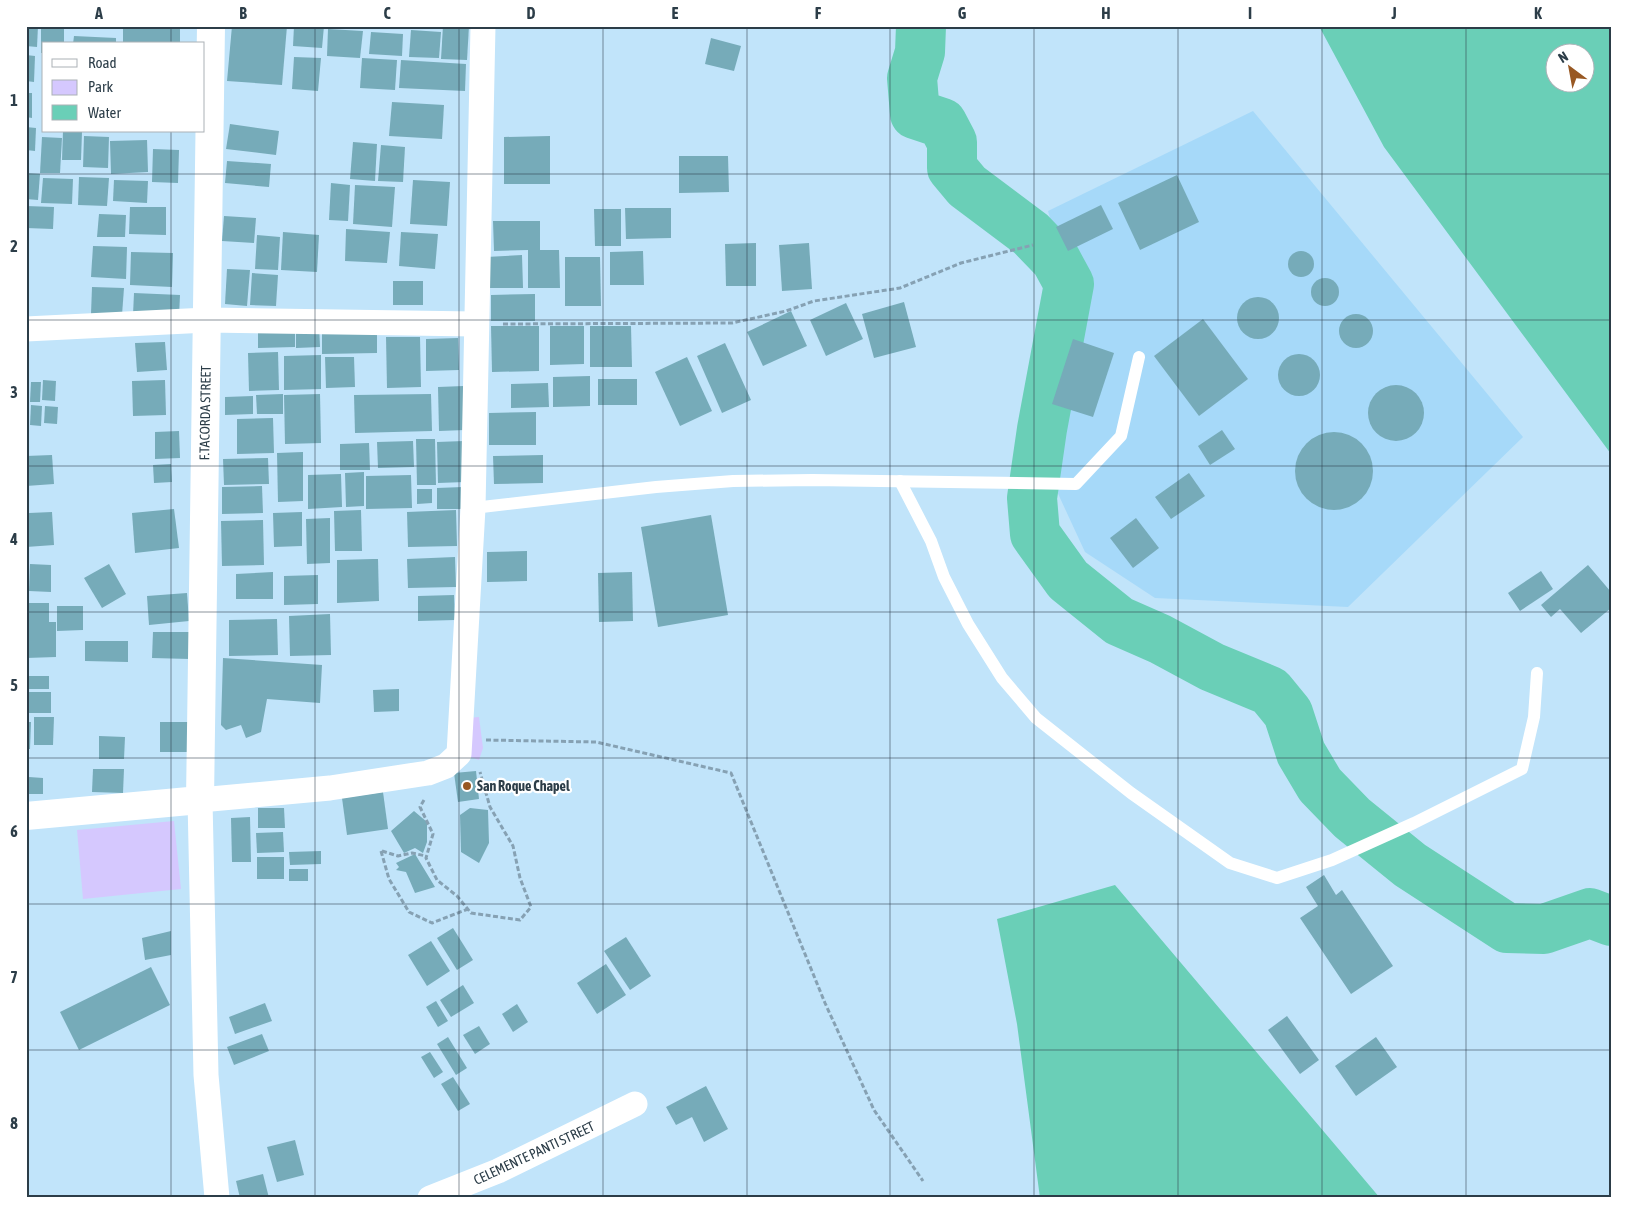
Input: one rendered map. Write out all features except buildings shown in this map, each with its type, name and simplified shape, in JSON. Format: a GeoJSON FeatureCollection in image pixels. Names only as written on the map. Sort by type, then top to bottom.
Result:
{"type":"FeatureCollection","features":[{"type":"Feature","properties":{"kind":"street","name":"F.TACORDA STREET"},"geometry":{"type":"LineString","coordinates":[[200,800],[211,26]]}},
{"type":"Feature","properties":{"kind":"street"},"geometry":{"type":"LineString","coordinates":[[26,816],[330,788],[428,773],[446,766],[460,754],[473,508],[475,324],[483,26]]}},
{"type":"Feature","properties":{"kind":"street"},"geometry":{"type":"LineString","coordinates":[[26,329],[207,320],[475,324]]}},
{"type":"Feature","properties":{"kind":"street"},"geometry":{"type":"LineString","coordinates":[[200,800],[206,1074],[217,1198]]}},
{"type":"Feature","properties":{"kind":"street","name":"CELEMENTE PANTI STREET"},"geometry":{"type":"LineString","coordinates":[[430,1198],[498,1172],[635,1104]]}},
{"type":"Feature","properties":{"kind":"lane"},"geometry":{"type":"LineString","coordinates":[[473,508],[656,487],[733,481],[1076,484],[1121,436],[1139,357]]}},
{"type":"Feature","properties":{"kind":"lane"},"geometry":{"type":"LineString","coordinates":[[900,481],[931,541],[944,577],[968,624],[1002,678],[1036,718],[1131,793],[1230,863],[1277,878],[1332,860],[1414,822],[1522,768],[1534,717],[1537,673]]}},
{"type":"Feature","properties":{"kind":"path"},"geometry":{"type":"LineString","coordinates":[[475,324],[732,323],[786,311],[814,301],[900,288],[960,263],[1033,245]]}},
{"type":"Feature","properties":{"kind":"path"},"geometry":{"type":"LineString","coordinates":[[460,740],[596,742],[731,773],[825,1003],[874,1110],[923,1181]]}},
{"type":"Feature","properties":{"kind":"path"},"geometry":{"type":"LineString","coordinates":[[428,773],[429,791],[420,807],[433,834],[426,856],[438,880],[471,913],[520,920],[531,906],[520,878],[513,846],[490,806],[480,772]]}},
{"type":"Feature","properties":{"kind":"path"},"geometry":{"type":"LineString","coordinates":[[426,856],[412,853],[398,856],[381,851],[389,879],[409,912],[432,923],[468,909]]}},
{"type":"Feature","properties":{"kind":"shaded area"},"geometry":{"type":"Polygon","coordinates":[[[1253,111],[1523,437],[1348,607],[1155,598],[1085,552],[1054,485],[1052,404],[1069,284],[1048,211],[1253,111]]]}},
{"type":"Feature","properties":{"kind":"green space"},"geometry":{"type":"Polygon","coordinates":[[[479,717],[483,748],[479,760],[465,755],[468,718],[479,717]]]}},
{"type":"Feature","properties":{"kind":"green space"},"geometry":{"type":"Polygon","coordinates":[[[174,821],[181,889],[83,899],[77,830],[174,821]]]}},
{"type":"Feature","properties":{"kind":"water"},"geometry":{"type":"Polygon","coordinates":[[[1319,26],[1611,26],[1611,454],[1384,147],[1319,26]]]}},
{"type":"Feature","properties":{"kind":"water"},"geometry":{"type":"Polygon","coordinates":[[[1115,885],[1380,1198],[1040,1198],[1017,1024],[997,919],[1115,885]]]}},
{"type":"Feature","properties":{"kind":"waterway"},"geometry":{"type":"LineString","coordinates":[[921,26],[920,52],[912,78],[915,114],[942,123],[952,142],[952,168],[967,186],[1031,234],[1056,260],[1069,284],[1042,429],[1032,498],[1035,534],[1068,580],[1119,621],[1160,639],[1212,667],[1270,691],[1288,713],[1301,753],[1320,785],[1352,818],[1410,865],[1507,928],[1544,929],[1590,913],[1611,921]]}},
{"type":"Feature","properties":{"kind":"place","name":"San Roque Chapel"},"geometry":{"type":"Point","coordinates":[467,786]}}]}
